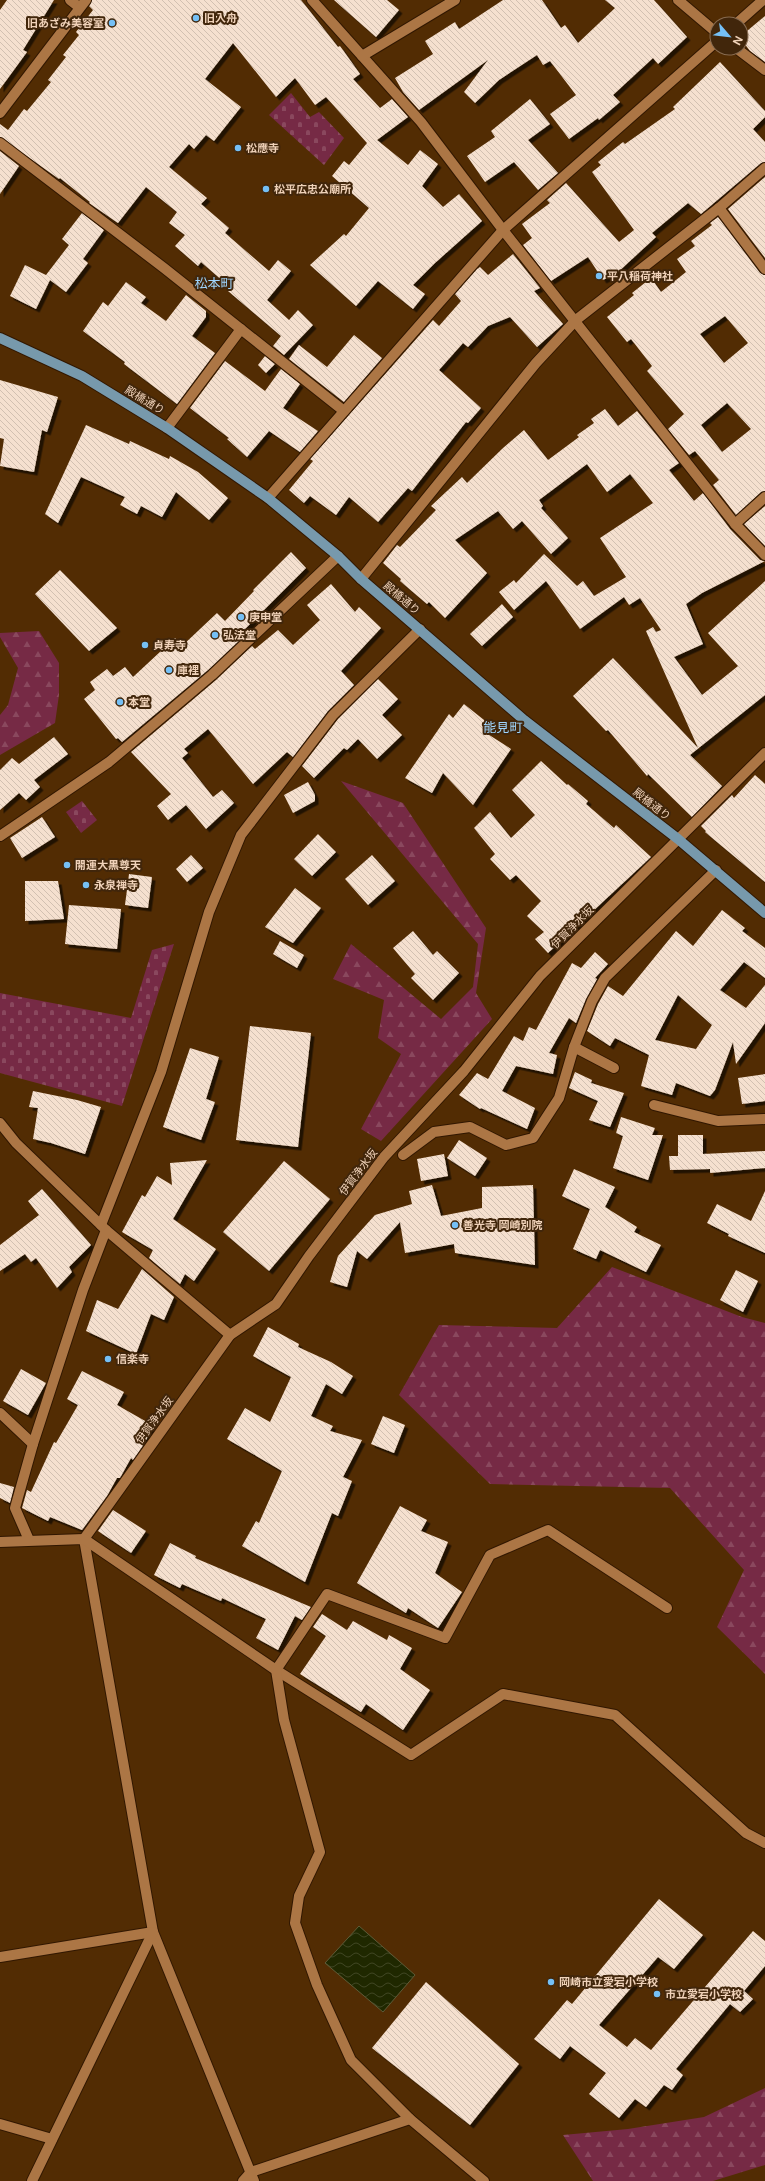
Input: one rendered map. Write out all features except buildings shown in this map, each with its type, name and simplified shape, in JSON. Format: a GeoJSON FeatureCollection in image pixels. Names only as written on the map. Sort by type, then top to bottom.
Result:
{"type":"FeatureCollection","features":[{"type":"Feature","properties":{"kind":"main road","name":"殿橋通り"},"geometry":{"type":"LineString","coordinates":[[0,338],[82,376],[167,428],[268,498],[338,556],[361,578],[524,720],[678,839],[765,913]]}},
{"type":"Feature","properties":{"kind":"street"},"geometry":{"type":"LineString","coordinates":[[0,113],[82,4],[70,0]]}},
{"type":"Feature","properties":{"kind":"street"},"geometry":{"type":"LineString","coordinates":[[312,0],[421,122],[503,230],[576,320],[735,524],[765,555]]}},
{"type":"Feature","properties":{"kind":"street"},"geometry":{"type":"LineString","coordinates":[[362,56],[455,0]]}},
{"type":"Feature","properties":{"kind":"street"},"geometry":{"type":"LineString","coordinates":[[678,0],[709,26]]}},
{"type":"Feature","properties":{"kind":"street"},"geometry":{"type":"LineString","coordinates":[[745,16],[763,0]]}},
{"type":"Feature","properties":{"kind":"street"},"geometry":{"type":"LineString","coordinates":[[268,498],[503,230],[709,48]]}},
{"type":"Feature","properties":{"kind":"street"},"geometry":{"type":"LineString","coordinates":[[747,56],[765,70]]}},
{"type":"Feature","properties":{"kind":"street"},"geometry":{"type":"LineString","coordinates":[[0,143],[241,329],[344,411]]}},
{"type":"Feature","properties":{"kind":"street"},"geometry":{"type":"LineString","coordinates":[[361,578],[536,363],[576,320],[719,208],[765,168]]}},
{"type":"Feature","properties":{"kind":"street"},"geometry":{"type":"LineString","coordinates":[[719,208],[765,269]]}},
{"type":"Feature","properties":{"kind":"street"},"geometry":{"type":"LineString","coordinates":[[167,428],[241,329]]}},
{"type":"Feature","properties":{"kind":"street"},"geometry":{"type":"LineString","coordinates":[[735,524],[765,497]]}},
{"type":"Feature","properties":{"kind":"street"},"geometry":{"type":"LineString","coordinates":[[0,836],[109,762],[212,675],[338,556]]}},
{"type":"Feature","properties":{"kind":"street"},"geometry":{"type":"LineString","coordinates":[[29,1540],[16,1508],[33,1444],[103,1227],[161,1072],[209,912],[241,835],[333,715],[420,629]]}},
{"type":"Feature","properties":{"kind":"street","name":"伊賀浄水坂"},"geometry":{"type":"LineString","coordinates":[[84,1539],[230,1335],[276,1304],[309,1256],[384,1157],[464,1071],[540,976],[765,753]]}},
{"type":"Feature","properties":{"kind":"street"},"geometry":{"type":"LineString","coordinates":[[403,1155],[434,1132],[470,1127],[506,1145],[533,1138],[560,1098],[574,1047],[592,1001],[605,978],[716,870]]}},
{"type":"Feature","properties":{"kind":"street"},"geometry":{"type":"LineString","coordinates":[[574,1047],[614,1068]]}},
{"type":"Feature","properties":{"kind":"street"},"geometry":{"type":"LineString","coordinates":[[654,1105],[718,1121],[765,1119]]}},
{"type":"Feature","properties":{"kind":"street"},"geometry":{"type":"LineString","coordinates":[[0,1123],[16,1143],[103,1227],[230,1335]]}},
{"type":"Feature","properties":{"kind":"street"},"geometry":{"type":"LineString","coordinates":[[0,1413],[33,1444]]}},
{"type":"Feature","properties":{"kind":"street"},"geometry":{"type":"LineString","coordinates":[[484,2181],[410,2118],[351,2060],[317,1985],[295,1923],[299,1896],[320,1852],[284,1720],[276,1670],[326,1594],[444,1638],[490,1555],[548,1530],[667,1608]]}},
{"type":"Feature","properties":{"kind":"street"},"geometry":{"type":"LineString","coordinates":[[84,1539],[153,1932],[252,2177]]}},
{"type":"Feature","properties":{"kind":"street"},"geometry":{"type":"LineString","coordinates":[[0,1542],[84,1539],[276,1670],[411,1755],[503,1694],[614,1715],[746,1834],[765,1843]]}},
{"type":"Feature","properties":{"kind":"street"},"geometry":{"type":"LineString","coordinates":[[0,1957],[153,1932]]}},
{"type":"Feature","properties":{"kind":"street"},"geometry":{"type":"LineString","coordinates":[[32,2181],[153,1932]]}},
{"type":"Feature","properties":{"kind":"street"},"geometry":{"type":"LineString","coordinates":[[243,2181],[410,2118]]}},
{"type":"Feature","properties":{"kind":"street"},"geometry":{"type":"LineString","coordinates":[[0,2124],[52,2140]]}},
{"type":"Feature","properties":{"kind":"green space"},"geometry":{"type":"Polygon","coordinates":[[[291,93],[310,117],[319,112],[344,138],[324,165],[269,115],[291,93]]]}},
{"type":"Feature","properties":{"kind":"green space"},"geometry":{"type":"Polygon","coordinates":[[[39,631],[59,663],[59,695],[55,723],[0,755],[0,715],[8,705],[18,668],[0,637],[0,633],[39,631]]]}},
{"type":"Feature","properties":{"kind":"green space"},"geometry":{"type":"Polygon","coordinates":[[[341,781],[403,803],[486,928],[476,993],[492,1019],[381,1141],[361,1129],[401,1054],[378,1038],[384,1000],[333,979],[351,944],[441,1019],[473,987],[478,944],[341,781]]]}},
{"type":"Feature","properties":{"kind":"green space"},"geometry":{"type":"Polygon","coordinates":[[[82,801],[97,820],[81,833],[66,812],[82,801]]]}},
{"type":"Feature","properties":{"kind":"green space"},"geometry":{"type":"Polygon","coordinates":[[[174,944],[122,1106],[0,1073],[0,993],[131,1018],[152,950],[174,944]]]}},
{"type":"Feature","properties":{"kind":"green space"},"geometry":{"type":"Polygon","coordinates":[[[612,1267],[742,1317],[765,1323],[765,1674],[717,1627],[744,1570],[670,1488],[490,1484],[399,1395],[439,1325],[557,1328],[612,1267]]]}},
{"type":"Feature","properties":{"kind":"green space"},"geometry":{"type":"Polygon","coordinates":[[[765,2088],[765,2165],[713,2181],[593,2181],[563,2135],[628,2129],[704,2117],[765,2088]]]}},
{"type":"Feature","properties":{"kind":"water"},"geometry":{"type":"Polygon","coordinates":[[[359,1926],[415,1975],[383,2012],[325,1963],[359,1926]]]}},
{"type":"Feature","properties":{"kind":"place","name":"旧入舟"},"geometry":{"type":"Point","coordinates":[196,18]}},
{"type":"Feature","properties":{"kind":"place","name":"旧あざみ美容室"},"geometry":{"type":"Point","coordinates":[112,23]}},
{"type":"Feature","properties":{"kind":"place","name":"松應寺"},"geometry":{"type":"Point","coordinates":[238,148]}},
{"type":"Feature","properties":{"kind":"place","name":"松平広忠公廟所"},"geometry":{"type":"Point","coordinates":[266,189]}},
{"type":"Feature","properties":{"kind":"place","name":"平八稲荷神社"},"geometry":{"type":"Point","coordinates":[599,276]}},
{"type":"Feature","properties":{"kind":"place","name":"庚申堂"},"geometry":{"type":"Point","coordinates":[241,617]}},
{"type":"Feature","properties":{"kind":"place","name":"弘法堂"},"geometry":{"type":"Point","coordinates":[215,635]}},
{"type":"Feature","properties":{"kind":"place","name":"貞寿寺"},"geometry":{"type":"Point","coordinates":[145,645]}},
{"type":"Feature","properties":{"kind":"place","name":"庫裡"},"geometry":{"type":"Point","coordinates":[169,670]}},
{"type":"Feature","properties":{"kind":"place","name":"本堂"},"geometry":{"type":"Point","coordinates":[120,702]}},
{"type":"Feature","properties":{"kind":"place","name":"開運大黒尊天"},"geometry":{"type":"Point","coordinates":[67,865]}},
{"type":"Feature","properties":{"kind":"place","name":"永泉禅寺"},"geometry":{"type":"Point","coordinates":[86,885]}},
{"type":"Feature","properties":{"kind":"place","name":"善光寺 岡崎別院"},"geometry":{"type":"Point","coordinates":[455,1225]}},
{"type":"Feature","properties":{"kind":"place","name":"信楽寺"},"geometry":{"type":"Point","coordinates":[108,1359]}},
{"type":"Feature","properties":{"kind":"place","name":"岡崎市立愛宕小学校"},"geometry":{"type":"Point","coordinates":[551,1982]}},
{"type":"Feature","properties":{"kind":"place","name":"市立愛宕小学校"},"geometry":{"type":"Point","coordinates":[657,1994]}},
{"type":"Feature","properties":{"kind":"district","name":"松本町"},"geometry":{"type":"Point","coordinates":[214,283]}},
{"type":"Feature","properties":{"kind":"district","name":"能見町"},"geometry":{"type":"Point","coordinates":[503,727]}}]}
